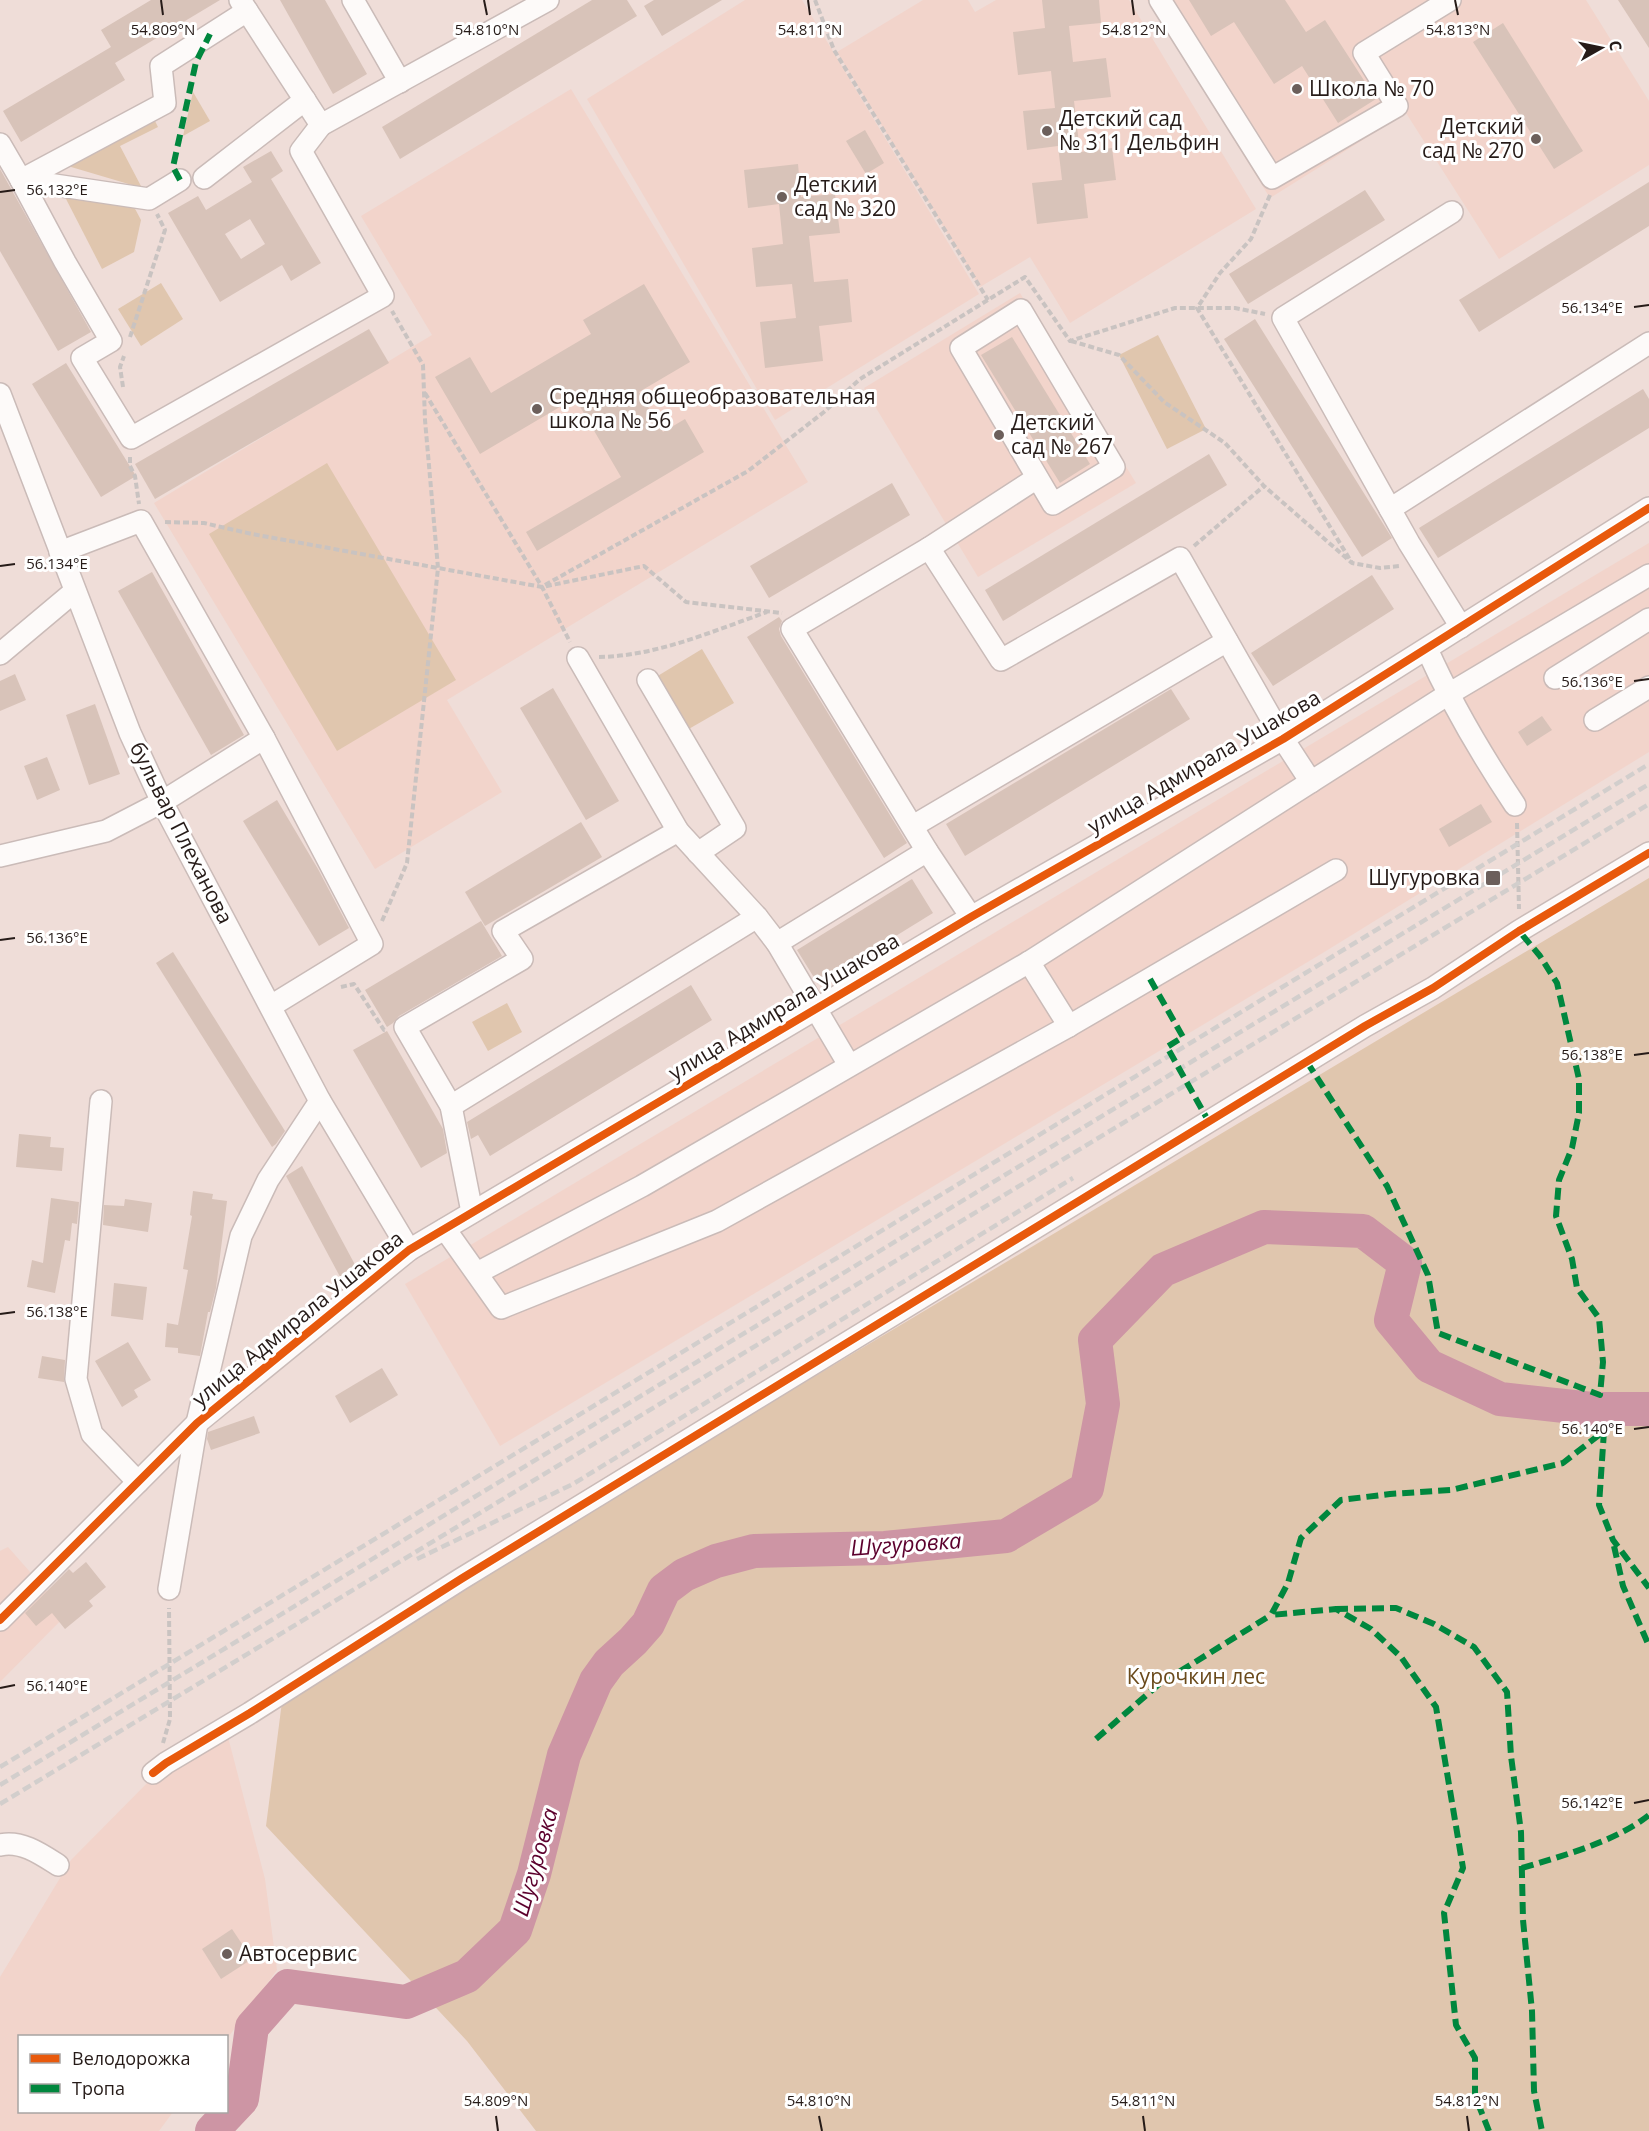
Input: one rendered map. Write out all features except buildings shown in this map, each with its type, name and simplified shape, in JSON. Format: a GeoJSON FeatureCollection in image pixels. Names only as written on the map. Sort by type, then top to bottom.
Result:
{"type":"FeatureCollection","features":[{"type":"Feature","properties":{"kind":"street"},"geometry":{"type":"LineString","coordinates":[[353,0],[400,82]]}},
{"type":"Feature","properties":{"kind":"street"},"geometry":{"type":"LineString","coordinates":[[0,144],[111,341],[82,358],[131,438],[383,296],[301,151],[321,125],[548,0]]}},
{"type":"Feature","properties":{"kind":"street"},"geometry":{"type":"LineString","coordinates":[[1160,0],[1272,178],[1397,106],[1364,53],[1450,0]]}},
{"type":"Feature","properties":{"kind":"street"},"geometry":{"type":"LineString","coordinates":[[21,180],[165,104],[161,66],[244,6],[321,125]]}},
{"type":"Feature","properties":{"kind":"street"},"geometry":{"type":"LineString","coordinates":[[204,178],[305,100]]}},
{"type":"Feature","properties":{"kind":"street"},"geometry":{"type":"LineString","coordinates":[[21,180],[149,199],[180,180]]}},
{"type":"Feature","properties":{"kind":"street"},"geometry":{"type":"LineString","coordinates":[[1452,212],[1283,318],[1422,564],[1461,627]]}},
{"type":"Feature","properties":{"kind":"street"},"geometry":{"type":"LineString","coordinates":[[1021,310],[1114,467],[1053,504],[1037,478],[960,348],[1021,310]]}},
{"type":"Feature","properties":{"kind":"street"},"geometry":{"type":"LineString","coordinates":[[1390,508],[1649,343]]}},
{"type":"Feature","properties":{"kind":"street","name":"бульвар Плеханова"},"geometry":{"type":"LineString","coordinates":[[0,394],[130,733],[162,801],[320,1101],[409,1250]]}},
{"type":"Feature","properties":{"kind":"street"},"geometry":{"type":"LineString","coordinates":[[971,917],[927,851],[792,629],[929,548],[1037,478]]}},
{"type":"Feature","properties":{"kind":"street","name":"улица Адмирала Ушакова"},"geometry":{"type":"LineString","coordinates":[[0,1620],[197,1423],[409,1250],[817,1007],[1283,739],[1649,507]]}},
{"type":"Feature","properties":{"kind":"street"},"geometry":{"type":"LineString","coordinates":[[60,552],[141,521],[264,738],[372,944],[271,1006]]}},
{"type":"Feature","properties":{"kind":"street"},"geometry":{"type":"LineString","coordinates":[[929,548],[1000,660],[1180,558],[1283,739],[1311,782]]}},
{"type":"Feature","properties":{"kind":"street"},"geometry":{"type":"LineString","coordinates":[[477,1273],[642,1186],[1029,962],[1447,695],[1649,575]]}},
{"type":"Feature","properties":{"kind":"street"},"geometry":{"type":"LineString","coordinates":[[0,654],[75,591]]}},
{"type":"Feature","properties":{"kind":"street"},"geometry":{"type":"LineString","coordinates":[[1555,678],[1649,619]]}},
{"type":"Feature","properties":{"kind":"street"},"geometry":{"type":"LineString","coordinates":[[913,826],[1227,641]]}},
{"type":"Feature","properties":{"kind":"street"},"geometry":{"type":"LineString","coordinates":[[1426,649],[1447,695],[1515,805]]}},
{"type":"Feature","properties":{"kind":"street"},"geometry":{"type":"LineString","coordinates":[[579,658],[678,831],[757,917],[777,943],[817,1007],[849,1065]]}},
{"type":"Feature","properties":{"kind":"street"},"geometry":{"type":"LineString","coordinates":[[648,680],[735,828],[698,853]]}},
{"type":"Feature","properties":{"kind":"street"},"geometry":{"type":"LineString","coordinates":[[1595,720],[1649,687]]}},
{"type":"Feature","properties":{"kind":"street"},"geometry":{"type":"LineString","coordinates":[[0,856],[106,831],[162,801],[264,738]]}},
{"type":"Feature","properties":{"kind":"street"},"geometry":{"type":"LineString","coordinates":[[472,1212],[451,1106],[405,1028],[522,960],[503,932],[678,831]]}},
{"type":"Feature","properties":{"kind":"street"},"geometry":{"type":"LineString","coordinates":[[777,943],[927,851]]}},
{"type":"Feature","properties":{"kind":"street"},"geometry":{"type":"LineString","coordinates":[[160,1768],[461,1579],[1355,1032],[1433,988],[1519,931],[1649,853]]}},
{"type":"Feature","properties":{"kind":"street"},"geometry":{"type":"LineString","coordinates":[[445,1229],[501,1308],[717,1221],[1068,1026],[1336,870]]}},
{"type":"Feature","properties":{"kind":"street"},"geometry":{"type":"LineString","coordinates":[[451,1106],[757,917]]}},
{"type":"Feature","properties":{"kind":"street"},"geometry":{"type":"LineString","coordinates":[[1029,962],[1068,1026]]}},
{"type":"Feature","properties":{"kind":"street"},"geometry":{"type":"LineString","coordinates":[[101,1101],[76,1379],[92,1434],[138,1482]]}},
{"type":"Feature","properties":{"kind":"street"},"geometry":{"type":"LineString","coordinates":[[169,1589],[197,1423],[241,1236],[268,1180],[320,1101]]}},
{"type":"Feature","properties":{"kind":"street"},"geometry":{"type":"LineString","coordinates":[[0,1845],[9,1843],[23,1845],[58,1865]]}},
{"type":"Feature","properties":{"kind":"path"},"geometry":{"type":"LineString","coordinates":[[815,0],[834,50],[988,300]]}},
{"type":"Feature","properties":{"kind":"path"},"geometry":{"type":"LineString","coordinates":[[1197,308],[1220,273],[1251,239],[1270,198],[1272,178]]}},
{"type":"Feature","properties":{"kind":"path"},"geometry":{"type":"LineString","coordinates":[[128,344],[165,230],[149,199]]}},
{"type":"Feature","properties":{"kind":"path"},"geometry":{"type":"LineString","coordinates":[[542,587],[748,471],[824,412],[860,379],[1025,277],[1070,341],[1119,355],[1164,402],[1225,443],[1264,486],[1352,563],[1380,568],[1422,564]]}},
{"type":"Feature","properties":{"kind":"path"},"geometry":{"type":"LineString","coordinates":[[372,944],[407,863],[438,568],[423,365],[383,296]]}},
{"type":"Feature","properties":{"kind":"path"},"geometry":{"type":"LineString","coordinates":[[1070,341],[1175,308],[1235,308],[1283,318]]}},
{"type":"Feature","properties":{"kind":"path"},"geometry":{"type":"LineString","coordinates":[[1197,308],[1352,563]]}},
{"type":"Feature","properties":{"kind":"path"},"geometry":{"type":"LineString","coordinates":[[124,355],[120,367],[124,390]]}},
{"type":"Feature","properties":{"kind":"path"},"geometry":{"type":"LineString","coordinates":[[424,392],[542,587],[579,658],[615,657],[671,646],[771,611]]}},
{"type":"Feature","properties":{"kind":"path"},"geometry":{"type":"LineString","coordinates":[[131,438],[130,466],[135,476],[141,521],[204,523],[542,587],[644,566],[686,602],[781,612],[792,629]]}},
{"type":"Feature","properties":{"kind":"path"},"geometry":{"type":"LineString","coordinates":[[1180,558],[1264,486]]}},
{"type":"Feature","properties":{"kind":"path"},"geometry":{"type":"LineString","coordinates":[[1515,805],[1519,832],[1519,931]]}},
{"type":"Feature","properties":{"kind":"path"},"geometry":{"type":"LineString","coordinates":[[333,989],[354,984],[384,1030],[405,1028]]}},
{"type":"Feature","properties":{"kind":"path"},"geometry":{"type":"LineString","coordinates":[[160,1768],[163,1744],[170,1719],[169,1589]]}},
{"type":"Feature","properties":{"kind":"shaded area","name":"Детский сад № 320"},"geometry":{"type":"Polygon","coordinates":[[[745,0],[802,0],[979,294],[775,420],[587,99],[745,0]]]}},
{"type":"Feature","properties":{"kind":"shaded area","name":"Детский сад № 311 Дельфин"},"geometry":{"type":"Polygon","coordinates":[[[923,0],[968,0],[975,12],[996,0],[1129,0],[1256,209],[1070,323],[1030,257],[980,287],[837,52],[923,0]]]}},
{"type":"Feature","properties":{"kind":"shaded area"},"geometry":{"type":"Polygon","coordinates":[[[1147,0],[1586,0],[1649,101],[1649,165],[1499,259],[1406,113],[1270,198],[1147,0]]]}},
{"type":"Feature","properties":{"kind":"shaded area","name":"Средняя общеобразовательная школа № 56"},"geometry":{"type":"Polygon","coordinates":[[[571,89],[808,482],[447,700],[502,792],[375,869],[154,503],[432,335],[361,216],[571,89]]]}},
{"type":"Feature","properties":{"kind":"shaded area","name":"Детский сад № 267"},"geometry":{"type":"Polygon","coordinates":[[[1020,293],[1136,483],[978,577],[864,388],[1020,293]]]}},
{"type":"Feature","properties":{"kind":"shaded area"},"geometry":{"type":"Polygon","coordinates":[[[1649,543],[1649,752],[1321,954],[500,1446],[405,1284],[1649,543]]]}},
{"type":"Feature","properties":{"kind":"shaded area"},"geometry":{"type":"Polygon","coordinates":[[[8,1547],[67,1614],[0,1682],[0,1551],[8,1547]]]}},
{"type":"Feature","properties":{"kind":"shaded area"},"geometry":{"type":"Polygon","coordinates":[[[228,1737],[265,1879],[277,1970],[228,2038],[228,2035],[18,2035],[18,2113],[172,2113],[159,2131],[0,2131],[0,1977],[71,1860],[157,1773],[228,1737]]]}},
{"type":"Feature","properties":{"kind":"green space"},"geometry":{"type":"Polygon","coordinates":[[[193,92],[210,121],[183,136],[193,92]]]}},
{"type":"Feature","properties":{"kind":"green space"},"geometry":{"type":"Polygon","coordinates":[[[155,121],[158,127],[120,146],[142,188],[61,164],[118,140],[155,121]]]}},
{"type":"Feature","properties":{"kind":"green space"},"geometry":{"type":"Polygon","coordinates":[[[65,197],[133,205],[141,220],[134,252],[102,269],[65,197]]]}},
{"type":"Feature","properties":{"kind":"green space"},"geometry":{"type":"Polygon","coordinates":[[[161,283],[183,319],[141,346],[118,309],[161,283]]]}},
{"type":"Feature","properties":{"kind":"green space"},"geometry":{"type":"Polygon","coordinates":[[[1158,335],[1206,429],[1167,449],[1119,355],[1158,335]]]}},
{"type":"Feature","properties":{"kind":"green space"},"geometry":{"type":"Polygon","coordinates":[[[327,463],[456,680],[337,751],[209,534],[327,463]]]}},
{"type":"Feature","properties":{"kind":"green space"},"geometry":{"type":"Polygon","coordinates":[[[702,649],[734,703],[687,730],[656,677],[702,649]]]}},
{"type":"Feature","properties":{"kind":"green space","name":"Курочкин лес"},"geometry":{"type":"Polygon","coordinates":[[[1649,878],[1649,2131],[536,2131],[467,2041],[266,1826],[283,1694],[1649,878]]]}},
{"type":"Feature","properties":{"kind":"green space"},"geometry":{"type":"Polygon","coordinates":[[[507,1003],[522,1032],[488,1051],[472,1022],[507,1003]]]}},
{"type":"Feature","properties":{"kind":"waterway","name":"Шугуровка"},"geometry":{"type":"LineString","coordinates":[[212,2131],[242,2099],[252,2027],[288,1986],[406,2002],[467,1976],[515,1930],[534,1874],[564,1755],[596,1681],[609,1663],[648,1624],[664,1590],[684,1575],[716,1561],[754,1551],[885,1548],[1006,1536],[1087,1488],[1103,1404],[1095,1340],[1163,1270],[1264,1227],[1363,1231],[1405,1263],[1391,1320],[1429,1366],[1500,1399],[1592,1409],[1649,1409]]}},
{"type":"Feature","properties":{"kind":"railway"},"geometry":{"type":"LineString","coordinates":[[0,1767],[1649,764]]}},
{"type":"Feature","properties":{"kind":"railway"},"geometry":{"type":"LineString","coordinates":[[0,1785],[1649,784]]}},
{"type":"Feature","properties":{"kind":"railway"},"geometry":{"type":"LineString","coordinates":[[0,1804],[1649,804]]}},
{"type":"Feature","properties":{"kind":"railway"},"geometry":{"type":"LineString","coordinates":[[417,1559],[573,1484],[1073,1178]]}},
{"type":"Feature","properties":{"kind":"marked path"},"geometry":{"type":"LineString","coordinates":[[180,180],[173,167],[196,62],[210,34]]}},
{"type":"Feature","properties":{"kind":"marked path"},"geometry":{"type":"LineString","coordinates":[[1307,1062],[1387,1186],[1428,1275],[1438,1333],[1600,1395],[1603,1362],[1599,1318],[1577,1288],[1572,1259],[1556,1216],[1559,1180],[1572,1148],[1579,1113],[1579,1079],[1557,983],[1540,956],[1519,931]]}},
{"type":"Feature","properties":{"kind":"marked path"},"geometry":{"type":"LineString","coordinates":[[1150,979],[1183,1037],[1167,1047],[1209,1122]]}},
{"type":"Feature","properties":{"kind":"marked path"},"geometry":{"type":"LineString","coordinates":[[1604,1431],[1599,1505],[1613,1540],[1649,1588]]}},
{"type":"Feature","properties":{"kind":"marked path"},"geometry":{"type":"LineString","coordinates":[[1489,2131],[1475,2096],[1475,2058],[1456,2025],[1444,1913],[1463,1868],[1436,1707],[1401,1657],[1371,1629],[1336,1609],[1271,1615],[1288,1583],[1301,1538],[1341,1500],[1451,1490],[1563,1463],[1604,1431]]}},
{"type":"Feature","properties":{"kind":"marked path"},"geometry":{"type":"LineString","coordinates":[[1614,1546],[1623,1586],[1649,1646]]}},
{"type":"Feature","properties":{"kind":"marked path"},"geometry":{"type":"LineString","coordinates":[[1336,1609],[1396,1608],[1434,1624],[1474,1647],[1507,1692],[1511,1756],[1521,1832],[1523,1920],[1532,2011],[1534,2091],[1542,2131]]}},
{"type":"Feature","properties":{"kind":"marked path"},"geometry":{"type":"LineString","coordinates":[[1096,1739],[1158,1685],[1271,1615]]}},
{"type":"Feature","properties":{"kind":"marked path"},"geometry":{"type":"LineString","coordinates":[[1522,1868],[1605,1840],[1621,1833],[1649,1815]]}},
{"type":"Feature","properties":{"kind":"cycle path"},"geometry":{"type":"LineString","coordinates":[[0,1620],[197,1423],[409,1250],[971,917],[1283,739],[1649,508]]}},
{"type":"Feature","properties":{"kind":"cycle path"},"geometry":{"type":"LineString","coordinates":[[153,1773],[461,1579],[1365,1026],[1433,988],[1519,931],[1649,853]]}},
{"type":"Feature","properties":{"kind":"place","name":"Школа № 70"},"geometry":{"type":"Point","coordinates":[1297,89]}},
{"type":"Feature","properties":{"kind":"place","name":"Детский сад № 311 Дельфин"},"geometry":{"type":"Point","coordinates":[1047,131]}},
{"type":"Feature","properties":{"kind":"place","name":"Детский сад № 270"},"geometry":{"type":"Point","coordinates":[1536,139]}},
{"type":"Feature","properties":{"kind":"place","name":"Детский сад № 320"},"geometry":{"type":"Point","coordinates":[782,197]}},
{"type":"Feature","properties":{"kind":"place","name":"Средняя общеобразовательная школа № 56"},"geometry":{"type":"Point","coordinates":[537,409]}},
{"type":"Feature","properties":{"kind":"place","name":"Детский сад № 267"},"geometry":{"type":"Point","coordinates":[999,435]}},
{"type":"Feature","properties":{"kind":"place","name":"Шугуровка"},"geometry":{"type":"Point","coordinates":[1493,878]}},
{"type":"Feature","properties":{"kind":"place","name":"Автосервис"},"geometry":{"type":"Point","coordinates":[227,1954]}}]}
